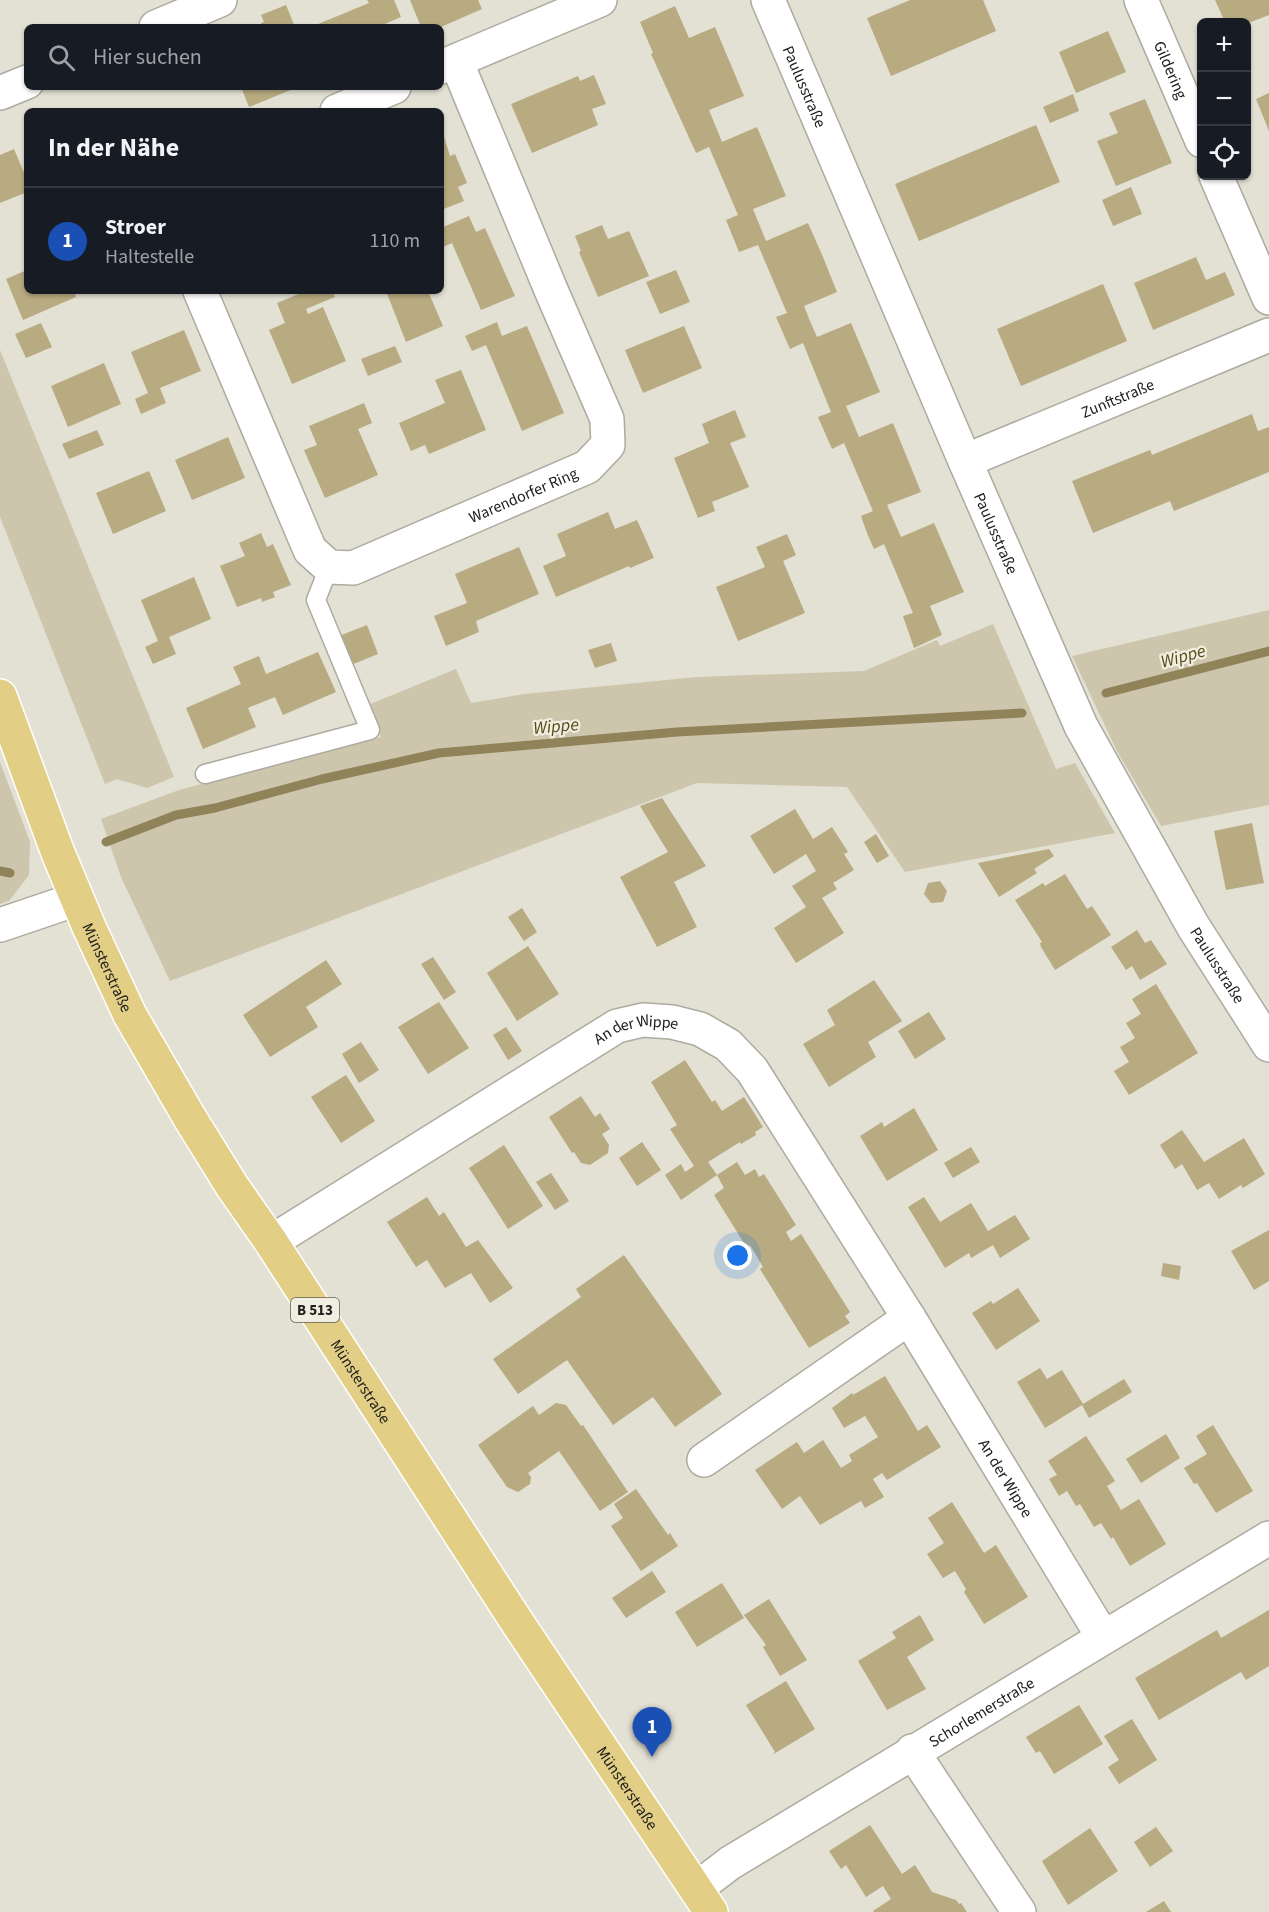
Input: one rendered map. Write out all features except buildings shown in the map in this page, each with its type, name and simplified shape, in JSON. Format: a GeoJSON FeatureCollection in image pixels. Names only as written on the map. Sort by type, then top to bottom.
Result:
{"type":"FeatureCollection","features":[{"type":"Feature","properties":{"kind":"main road","name":"Münsterstraße"},"geometry":{"type":"LineString","coordinates":[[0,696],[77,899],[130,1015],[203,1139],[510,1612],[703,1901]]}},
{"type":"Feature","properties":{"kind":"street"},"geometry":{"type":"LineString","coordinates":[[163,24],[220,0]]}},
{"type":"Feature","properties":{"kind":"street","name":"Warendorfer Ring"},"geometry":{"type":"LineString","coordinates":[[329,567],[353,568],[587,467],[608,445],[607,419],[448,64],[600,0]]}},
{"type":"Feature","properties":{"kind":"street","name":"Paulusstraße"},"geometry":{"type":"LineString","coordinates":[[768,0],[1081,726],[1193,926],[1269,1045]]}},
{"type":"Feature","properties":{"kind":"street","name":"Gildering"},"geometry":{"type":"LineString","coordinates":[[1141,0],[1197,129]]}},
{"type":"Feature","properties":{"kind":"street"},"geometry":{"type":"LineString","coordinates":[[0,93],[24,83]]}},
{"type":"Feature","properties":{"kind":"street"},"geometry":{"type":"LineString","coordinates":[[344,108],[387,90]]}},
{"type":"Feature","properties":{"kind":"street"},"geometry":{"type":"LineString","coordinates":[[1218,180],[1269,298]]}},
{"type":"Feature","properties":{"kind":"street"},"geometry":{"type":"LineString","coordinates":[[201,294],[310,550],[329,567]]}},
{"type":"Feature","properties":{"kind":"street","name":"Zunftstraße"},"geometry":{"type":"LineString","coordinates":[[965,461],[1269,335]]}},
{"type":"Feature","properties":{"kind":"street"},"geometry":{"type":"LineString","coordinates":[[0,925],[77,899]]}},
{"type":"Feature","properties":{"kind":"street","name":"An der Wippe"},"geometry":{"type":"LineString","coordinates":[[270,1242],[617,1026],[644,1020],[672,1022],[700,1029],[728,1045],[752,1070],[909,1318],[1103,1637]]}},
{"type":"Feature","properties":{"kind":"street"},"geometry":{"type":"LineString","coordinates":[[704,1460],[909,1318]]}},
{"type":"Feature","properties":{"kind":"street","name":"Schorlemerstraße"},"geometry":{"type":"LineString","coordinates":[[703,1901],[730,1863],[912,1751],[1269,1538]]}},
{"type":"Feature","properties":{"kind":"street"},"geometry":{"type":"LineString","coordinates":[[912,1751],[1019,1912]]}},
{"type":"Feature","properties":{"kind":"lane"},"geometry":{"type":"LineString","coordinates":[[205,774],[370,730],[316,600],[329,567]]}},
{"type":"Feature","properties":{"kind":"shaded area"},"geometry":{"type":"Polygon","coordinates":[[[0,350],[174,777],[147,788],[117,779],[105,784],[0,517],[0,350]]]}},
{"type":"Feature","properties":{"kind":"shaded area"},"geometry":{"type":"Polygon","coordinates":[[[1269,610],[1269,805],[1161,826],[1117,751],[1072,656],[1269,610]]]}},
{"type":"Feature","properties":{"kind":"shaded area"},"geometry":{"type":"Polygon","coordinates":[[[993,624],[1056,769],[1075,763],[1115,833],[905,872],[847,787],[697,783],[170,981],[121,877],[101,819],[179,790],[381,737],[368,705],[456,669],[471,703],[524,694],[697,677],[864,671],[937,640],[940,646],[993,624]]]}},
{"type":"Feature","properties":{"kind":"shaded area"},"geometry":{"type":"Polygon","coordinates":[[[0,762],[30,842],[29,875],[9,901],[0,904],[0,762]]]}},
{"type":"Feature","properties":{"kind":"waterway","name":"Wippe"},"geometry":{"type":"LineString","coordinates":[[1106,693],[1269,651]]}},
{"type":"Feature","properties":{"kind":"waterway","name":"Wippe"},"geometry":{"type":"LineString","coordinates":[[106,842],[176,815],[215,808],[322,779],[439,753],[677,732],[1022,713]]}},
{"type":"Feature","properties":{"kind":"waterway","name":"Wippe"},"geometry":{"type":"LineString","coordinates":[[0,871],[10,873]]}},
{"type":"Feature","properties":{"kind":"place","name":"Stroer"},"geometry":{"type":"Point","coordinates":[652,1757]}}]}
